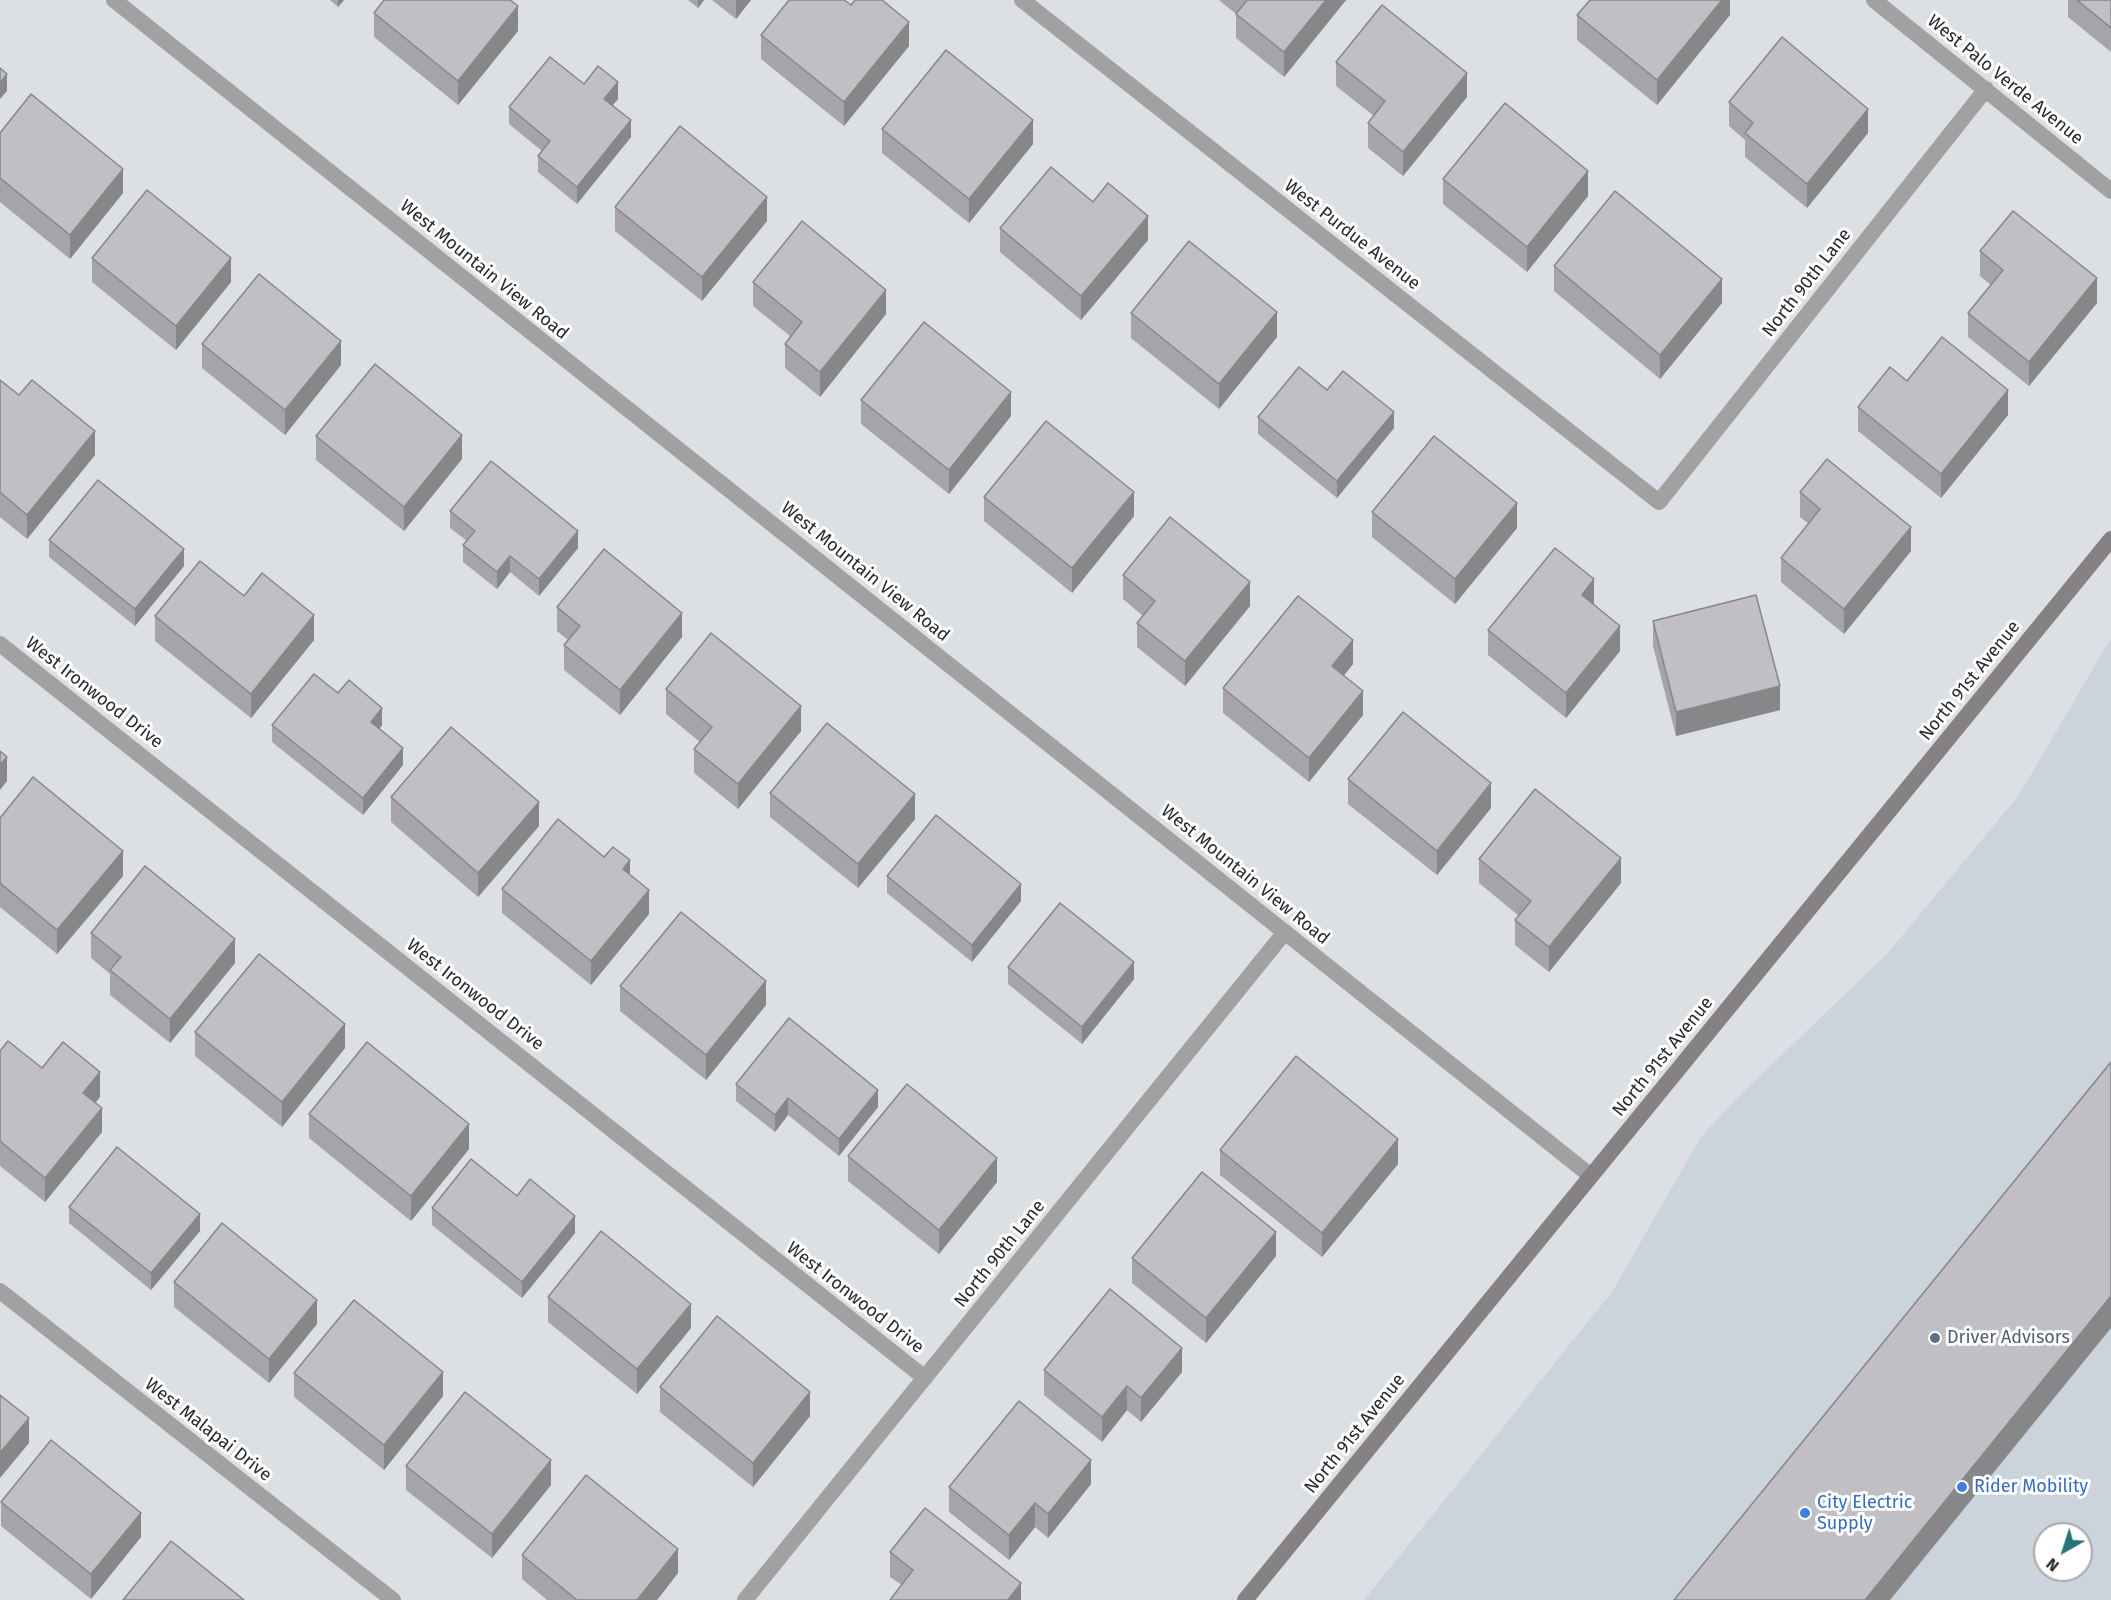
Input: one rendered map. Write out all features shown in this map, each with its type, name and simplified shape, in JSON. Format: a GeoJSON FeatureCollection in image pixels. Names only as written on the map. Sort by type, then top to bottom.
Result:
{"type":"FeatureCollection","features":[{"type":"Feature","properties":{"kind":"main road","name":"North 91st Avenue"},"geometry":{"type":"LineString","coordinates":[[1245,1600],[2111,539]]}},
{"type":"Feature","properties":{"kind":"street","name":"West Mountain View Road"},"geometry":{"type":"LineString","coordinates":[[114,0],[1591,1176]]}},
{"type":"Feature","properties":{"kind":"street","name":"West Purdue Avenue"},"geometry":{"type":"LineString","coordinates":[[1022,0],[1659,502]]}},
{"type":"Feature","properties":{"kind":"street","name":"West Palo Verde Avenue"},"geometry":{"type":"LineString","coordinates":[[1874,0],[2111,191]]}},
{"type":"Feature","properties":{"kind":"street","name":"North 90th Lane"},"geometry":{"type":"LineString","coordinates":[[1659,502],[1986,89]]}},
{"type":"Feature","properties":{"kind":"street","name":"West Ironwood Drive"},"geometry":{"type":"LineString","coordinates":[[0,644],[925,1378]]}},
{"type":"Feature","properties":{"kind":"street","name":"North 90th Lane"},"geometry":{"type":"LineString","coordinates":[[745,1600],[1285,932]]}},
{"type":"Feature","properties":{"kind":"street","name":"West Malapai Drive"},"geometry":{"type":"LineString","coordinates":[[0,1291],[393,1600]]}},
{"type":"Feature","properties":{"kind":"shaded area"},"geometry":{"type":"Polygon","coordinates":[[[2111,638],[2111,1600],[1364,1600],[1612,1292],[1701,1137],[1740,1095],[1887,954],[2019,795],[2111,638]]]}},
{"type":"Feature","properties":{"kind":"building"},"geometry":{"type":"Polygon","coordinates":[[[384,0],[510,0],[518,6],[458,81],[374,13],[384,0]]]}},
{"type":"Feature","properties":{"kind":"building"},"geometry":{"type":"Polygon","coordinates":[[[789,0],[844,0],[851,5],[855,0],[882,0],[909,22],[844,102],[761,35],[789,0]]]}},
{"type":"Feature","properties":{"kind":"building"},"geometry":{"type":"Polygon","coordinates":[[[1247,0],[1326,0],[1284,52],[1236,14],[1247,0]]]}},
{"type":"Feature","properties":{"kind":"building"},"geometry":{"type":"Polygon","coordinates":[[[1590,0],[1722,0],[1657,80],[1577,15],[1590,0]]]}},
{"type":"Feature","properties":{"kind":"building"},"geometry":{"type":"Polygon","coordinates":[[[2077,0],[2111,0],[2111,28],[2077,0]]]}},
{"type":"Feature","properties":{"kind":"building"},"geometry":{"type":"Polygon","coordinates":[[[1382,5],[1467,73],[1403,152],[1368,123],[1385,101],[1336,62],[1382,5]]]}},
{"type":"Feature","properties":{"kind":"building"},"geometry":{"type":"Polygon","coordinates":[[[1782,37],[1868,109],[1807,184],[1745,133],[1753,123],[1729,102],[1782,37]]]}},
{"type":"Feature","properties":{"kind":"building"},"geometry":{"type":"Polygon","coordinates":[[[946,50],[1033,120],[969,199],[882,129],[946,50]]]}},
{"type":"Feature","properties":{"kind":"building"},"geometry":{"type":"Polygon","coordinates":[[[550,57],[584,84],[598,66],[618,82],[604,99],[631,120],[577,187],[538,156],[550,141],[509,107],[550,57]]]}},
{"type":"Feature","properties":{"kind":"building"},"geometry":{"type":"Polygon","coordinates":[[[0,68],[7,74],[0,83],[0,68]]]}},
{"type":"Feature","properties":{"kind":"building"},"geometry":{"type":"Polygon","coordinates":[[[31,94],[123,169],[70,235],[0,178],[0,133],[31,94]]]}},
{"type":"Feature","properties":{"kind":"building"},"geometry":{"type":"Polygon","coordinates":[[[1505,103],[1588,171],[1527,247],[1443,179],[1505,103]]]}},
{"type":"Feature","properties":{"kind":"building"},"geometry":{"type":"Polygon","coordinates":[[[680,126],[767,197],[702,277],[615,207],[680,126]]]}},
{"type":"Feature","properties":{"kind":"building"},"geometry":{"type":"Polygon","coordinates":[[[1051,167],[1093,202],[1108,183],[1148,216],[1081,296],[1000,228],[1051,167]]]}},
{"type":"Feature","properties":{"kind":"building"},"geometry":{"type":"Polygon","coordinates":[[[147,190],[231,258],[176,326],[92,258],[147,190]]]}},
{"type":"Feature","properties":{"kind":"building"},"geometry":{"type":"Polygon","coordinates":[[[1615,191],[1722,279],[1660,355],[1554,266],[1615,191]]]}},
{"type":"Feature","properties":{"kind":"building"},"geometry":{"type":"Polygon","coordinates":[[[2013,211],[2097,278],[2029,362],[1968,313],[2003,270],[1980,251],[2013,211]]]}},
{"type":"Feature","properties":{"kind":"building"},"geometry":{"type":"Polygon","coordinates":[[[802,221],[886,290],[820,372],[785,344],[802,322],[753,282],[802,221]]]}},
{"type":"Feature","properties":{"kind":"building"},"geometry":{"type":"Polygon","coordinates":[[[1189,241],[1277,312],[1219,384],[1131,313],[1189,241]]]}},
{"type":"Feature","properties":{"kind":"building"},"geometry":{"type":"Polygon","coordinates":[[[259,274],[341,341],[285,410],[202,344],[259,274]]]}},
{"type":"Feature","properties":{"kind":"building"},"geometry":{"type":"Polygon","coordinates":[[[924,322],[1011,392],[949,470],[861,400],[924,322]]]}},
{"type":"Feature","properties":{"kind":"building"},"geometry":{"type":"Polygon","coordinates":[[[1942,337],[2008,390],[1941,474],[1858,407],[1890,367],[1907,381],[1942,337]]]}},
{"type":"Feature","properties":{"kind":"building"},"geometry":{"type":"Polygon","coordinates":[[[375,364],[462,435],[404,507],[316,436],[375,364]]]}},
{"type":"Feature","properties":{"kind":"building"},"geometry":{"type":"Polygon","coordinates":[[[1299,367],[1327,390],[1343,371],[1394,412],[1337,481],[1258,417],[1299,367]]]}},
{"type":"Feature","properties":{"kind":"building"},"geometry":{"type":"Polygon","coordinates":[[[0,380],[19,395],[32,380],[95,431],[27,515],[0,492],[0,380]]]}},
{"type":"Feature","properties":{"kind":"building"},"geometry":{"type":"Polygon","coordinates":[[[1046,421],[1134,492],[1072,568],[984,497],[1046,421]]]}},
{"type":"Feature","properties":{"kind":"building"},"geometry":{"type":"Polygon","coordinates":[[[1434,436],[1517,503],[1455,579],[1372,512],[1434,436]]]}},
{"type":"Feature","properties":{"kind":"building"},"geometry":{"type":"Polygon","coordinates":[[[1827,459],[1911,527],[1844,609],[1781,558],[1820,509],[1800,492],[1827,459]]]}},
{"type":"Feature","properties":{"kind":"building"},"geometry":{"type":"Polygon","coordinates":[[[491,461],[578,531],[539,579],[510,556],[497,572],[463,545],[475,531],[450,511],[491,461]]]}},
{"type":"Feature","properties":{"kind":"building"},"geometry":{"type":"Polygon","coordinates":[[[98,480],[184,549],[135,609],[49,540],[98,480]]]}},
{"type":"Feature","properties":{"kind":"building"},"geometry":{"type":"Polygon","coordinates":[[[1170,517],[1250,582],[1185,661],[1137,623],[1155,601],[1123,575],[1170,517]]]}},
{"type":"Feature","properties":{"kind":"building"},"geometry":{"type":"Polygon","coordinates":[[[1555,548],[1594,579],[1582,595],[1620,626],[1566,693],[1488,630],[1555,548]]]}},
{"type":"Feature","properties":{"kind":"building"},"geometry":{"type":"Polygon","coordinates":[[[604,549],[682,613],[620,690],[564,645],[580,626],[557,607],[604,549]]]}},
{"type":"Feature","properties":{"kind":"building"},"geometry":{"type":"Polygon","coordinates":[[[200,561],[244,596],[262,573],[314,615],[251,694],[155,616],[200,561]]]}},
{"type":"Feature","properties":{"kind":"building"},"geometry":{"type":"Polygon","coordinates":[[[1756,595],[1780,686],[1676,712],[1653,621],[1756,595]]]}},
{"type":"Feature","properties":{"kind":"building"},"geometry":{"type":"Polygon","coordinates":[[[1298,596],[1353,640],[1332,666],[1363,691],[1309,758],[1223,688],[1298,596]]]}},
{"type":"Feature","properties":{"kind":"building"},"geometry":{"type":"Polygon","coordinates":[[[711,633],[801,706],[738,784],[694,749],[712,727],[666,689],[711,633]]]}},
{"type":"Feature","properties":{"kind":"building"},"geometry":{"type":"Polygon","coordinates":[[[314,674],[338,693],[349,680],[382,708],[371,722],[403,748],[363,798],[272,725],[314,674]]]}},
{"type":"Feature","properties":{"kind":"building"},"geometry":{"type":"Polygon","coordinates":[[[1403,712],[1491,783],[1437,851],[1348,779],[1403,712]]]}},
{"type":"Feature","properties":{"kind":"building"},"geometry":{"type":"Polygon","coordinates":[[[827,723],[915,794],[858,864],[770,793],[827,723]]]}},
{"type":"Feature","properties":{"kind":"building"},"geometry":{"type":"Polygon","coordinates":[[[451,727],[539,802],[478,873],[391,797],[451,727]]]}},
{"type":"Feature","properties":{"kind":"building"},"geometry":{"type":"Polygon","coordinates":[[[0,751],[7,757],[0,765],[0,751]]]}},
{"type":"Feature","properties":{"kind":"building"},"geometry":{"type":"Polygon","coordinates":[[[33,777],[123,851],[57,930],[0,883],[0,818],[33,777]]]}},
{"type":"Feature","properties":{"kind":"building"},"geometry":{"type":"Polygon","coordinates":[[[1535,789],[1621,858],[1549,947],[1515,920],[1531,901],[1479,859],[1535,789]]]}},
{"type":"Feature","properties":{"kind":"building"},"geometry":{"type":"Polygon","coordinates":[[[936,815],[1021,884],[972,945],[887,876],[936,815]]]}},
{"type":"Feature","properties":{"kind":"building"},"geometry":{"type":"Polygon","coordinates":[[[558,819],[604,857],[613,847],[630,860],[623,869],[649,890],[591,961],[502,889],[558,819]]]}},
{"type":"Feature","properties":{"kind":"building"},"geometry":{"type":"Polygon","coordinates":[[[145,866],[235,939],[170,1019],[110,970],[121,957],[91,933],[145,866]]]}},
{"type":"Feature","properties":{"kind":"building"},"geometry":{"type":"Polygon","coordinates":[[[1060,903],[1134,962],[1082,1027],[1008,967],[1060,903]]]}},
{"type":"Feature","properties":{"kind":"building"},"geometry":{"type":"Polygon","coordinates":[[[681,912],[766,981],[706,1055],[620,986],[681,912]]]}},
{"type":"Feature","properties":{"kind":"building"},"geometry":{"type":"Polygon","coordinates":[[[259,954],[345,1024],[282,1102],[195,1032],[259,954]]]}},
{"type":"Feature","properties":{"kind":"building"},"geometry":{"type":"Polygon","coordinates":[[[789,1018],[878,1090],[839,1139],[788,1098],[775,1115],[736,1084],[789,1018]]]}},
{"type":"Feature","properties":{"kind":"building"},"geometry":{"type":"Polygon","coordinates":[[[8,1041],[42,1068],[63,1042],[100,1072],[83,1093],[102,1108],[45,1178],[0,1141],[0,1051],[8,1041]]]}},
{"type":"Feature","properties":{"kind":"building"},"geometry":{"type":"Polygon","coordinates":[[[367,1042],[469,1124],[411,1196],[309,1114],[367,1042]]]}},
{"type":"Feature","properties":{"kind":"building"},"geometry":{"type":"Polygon","coordinates":[[[1296,1056],[1398,1139],[1322,1233],[1220,1150],[1296,1056]]]}},
{"type":"Feature","properties":{"kind":"building"},"geometry":{"type":"Polygon","coordinates":[[[2111,1062],[2111,1296],[1865,1600],[1674,1600],[2111,1062]]]}},
{"type":"Feature","properties":{"kind":"building"},"geometry":{"type":"Polygon","coordinates":[[[907,1084],[997,1158],[939,1230],[848,1156],[907,1084]]]}},
{"type":"Feature","properties":{"kind":"building"},"geometry":{"type":"Polygon","coordinates":[[[117,1147],[200,1214],[151,1273],[69,1207],[117,1147]]]}},
{"type":"Feature","properties":{"kind":"building"},"geometry":{"type":"Polygon","coordinates":[[[471,1159],[517,1196],[530,1179],[575,1216],[522,1282],[432,1208],[471,1159]]]}},
{"type":"Feature","properties":{"kind":"building"},"geometry":{"type":"Polygon","coordinates":[[[1202,1172],[1276,1232],[1206,1318],[1132,1258],[1202,1172]]]}},
{"type":"Feature","properties":{"kind":"building"},"geometry":{"type":"Polygon","coordinates":[[[222,1223],[317,1300],[269,1359],[174,1282],[222,1223]]]}},
{"type":"Feature","properties":{"kind":"building"},"geometry":{"type":"Polygon","coordinates":[[[601,1231],[691,1304],[637,1369],[548,1297],[601,1231]]]}},
{"type":"Feature","properties":{"kind":"building"},"geometry":{"type":"Polygon","coordinates":[[[1110,1289],[1182,1348],[1141,1398],[1127,1386],[1102,1417],[1044,1370],[1110,1289]]]}},
{"type":"Feature","properties":{"kind":"building"},"geometry":{"type":"Polygon","coordinates":[[[354,1300],[443,1372],[384,1445],[294,1373],[354,1300]]]}},
{"type":"Feature","properties":{"kind":"building"},"geometry":{"type":"Polygon","coordinates":[[[717,1316],[810,1392],[753,1463],[660,1387],[717,1316]]]}},
{"type":"Feature","properties":{"kind":"building"},"geometry":{"type":"Polygon","coordinates":[[[465,1392],[551,1460],[492,1534],[406,1466],[465,1392]]]}},
{"type":"Feature","properties":{"kind":"building"},"geometry":{"type":"Polygon","coordinates":[[[0,1395],[29,1418],[0,1453],[0,1395]]]}},
{"type":"Feature","properties":{"kind":"building"},"geometry":{"type":"Polygon","coordinates":[[[1019,1401],[1091,1460],[1048,1514],[1035,1503],[1009,1535],[949,1487],[1019,1401]]]}},
{"type":"Feature","properties":{"kind":"building"},"geometry":{"type":"Polygon","coordinates":[[[51,1440],[141,1513],[91,1574],[1,1502],[51,1440]]]}},
{"type":"Feature","properties":{"kind":"building"},"geometry":{"type":"Polygon","coordinates":[[[586,1475],[678,1549],[637,1600],[577,1600],[522,1555],[586,1475]]]}},
{"type":"Feature","properties":{"kind":"building"},"geometry":{"type":"Polygon","coordinates":[[[925,1508],[1021,1583],[1008,1600],[890,1600],[913,1570],[890,1552],[925,1508]]]}},
{"type":"Feature","properties":{"kind":"building"},"geometry":{"type":"Polygon","coordinates":[[[171,1541],[244,1600],[123,1600],[171,1541]]]}},
{"type":"Feature","properties":{"kind":"place","name":"Driver Advisors"},"geometry":{"type":"Point","coordinates":[1935,1338]}},
{"type":"Feature","properties":{"kind":"place","name":"Rider Mobility"},"geometry":{"type":"Point","coordinates":[1962,1487]}},
{"type":"Feature","properties":{"kind":"place","name":"City Electric Supply"},"geometry":{"type":"Point","coordinates":[1805,1513]}}]}
